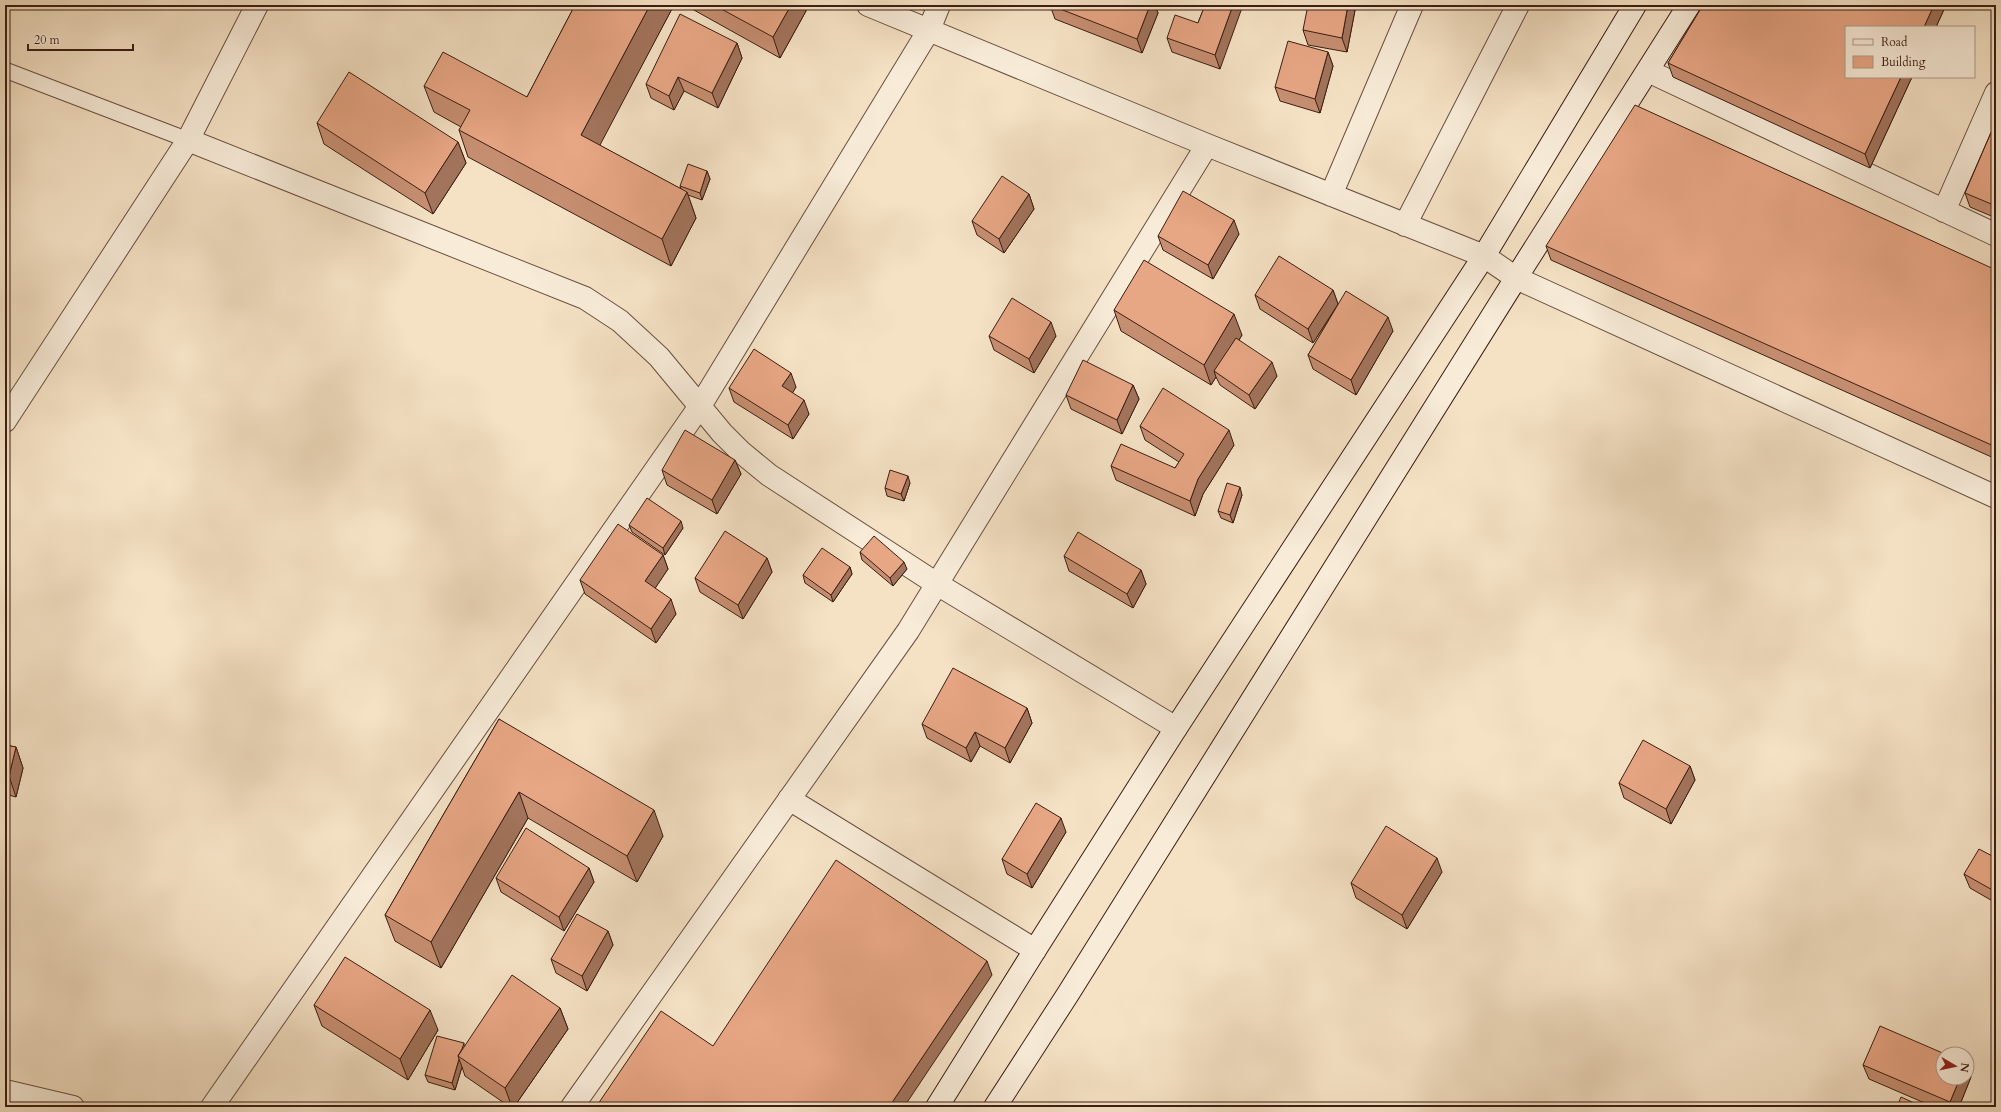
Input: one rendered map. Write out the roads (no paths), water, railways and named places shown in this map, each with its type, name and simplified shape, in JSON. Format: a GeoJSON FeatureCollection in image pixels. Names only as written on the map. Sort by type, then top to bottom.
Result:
{"type":"FeatureCollection","features":[{"type":"Feature","properties":{"kind":"street"},"geometry":{"type":"LineString","coordinates":[[5,421],[188,140],[258,5]]}},
{"type":"Feature","properties":{"kind":"street"},"geometry":{"type":"LineString","coordinates":[[868,5],[1207,145],[1484,256],[1516,278],[1996,497]]}},
{"type":"Feature","properties":{"kind":"street"},"geometry":{"type":"LineString","coordinates":[[212,1107],[700,406],[929,30],[939,5]]}},
{"type":"Feature","properties":{"kind":"street"},"geometry":{"type":"LineString","coordinates":[[1331,195],[1412,5]]}},
{"type":"Feature","properties":{"kind":"street"},"geometry":{"type":"LineString","coordinates":[[1405,225],[1518,5]]}},
{"type":"Feature","properties":{"kind":"street"},"geometry":{"type":"LineString","coordinates":[[937,1107],[1176,728],[1484,256],[1635,5]]}},
{"type":"Feature","properties":{"kind":"street"},"geometry":{"type":"LineString","coordinates":[[995,1107],[1068,994],[1516,278],[1689,5]]}},
{"type":"Feature","properties":{"kind":"street"},"geometry":{"type":"LineString","coordinates":[[1648,71],[1996,235]]}},
{"type":"Feature","properties":{"kind":"street"},"geometry":{"type":"LineString","coordinates":[[1944,211],[1996,93]]}},
{"type":"Feature","properties":{"kind":"street"},"geometry":{"type":"LineString","coordinates":[[188,140],[586,298],[620,321],[659,357],[722,433],[741,452],[769,475],[937,584],[1176,728]]}},
{"type":"Feature","properties":{"kind":"street"},"geometry":{"type":"LineString","coordinates":[[572,1107],[908,631],[1207,145]]}},
{"type":"Feature","properties":{"kind":"street"},"geometry":{"type":"LineString","coordinates":[[789,799],[1035,950]]}},
{"type":"Feature","properties":{"kind":"street"},"geometry":{"type":"LineString","coordinates":[[5,1092],[73,1107]]}},
{"type":"Feature","properties":{"kind":"lane"},"geometry":{"type":"LineString","coordinates":[[5,70],[188,140]]}}]}
